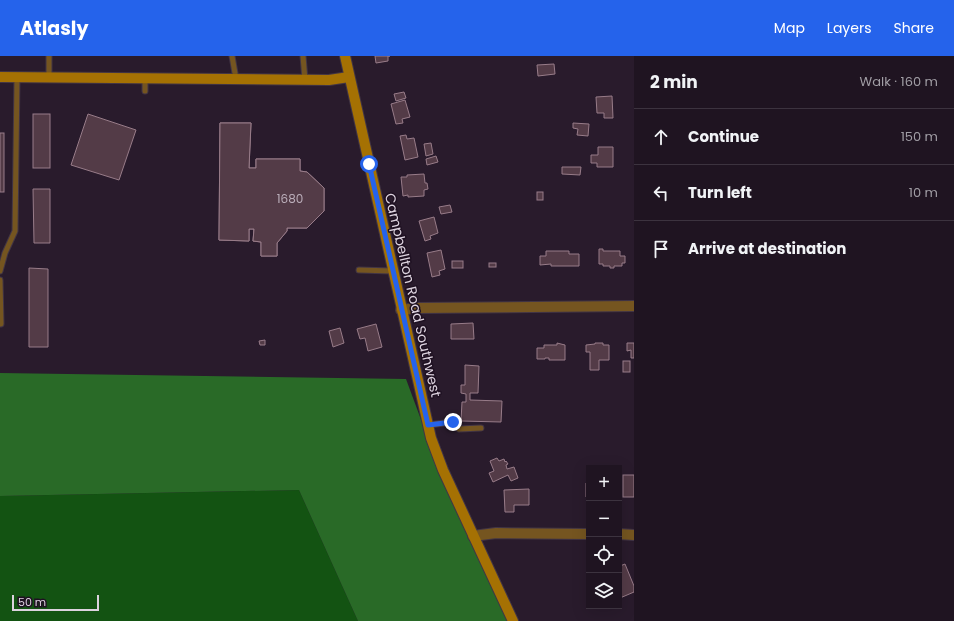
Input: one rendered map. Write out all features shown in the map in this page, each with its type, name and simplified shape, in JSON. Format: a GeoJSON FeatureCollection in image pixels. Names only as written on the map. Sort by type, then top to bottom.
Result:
{"type":"FeatureCollection","features":[{"type":"Feature","properties":{"kind":"main road","name":"Campbellton Road Southwest"},"geometry":{"type":"LineString","coordinates":[[345,56],[392,271],[431,438],[443,470],[513,621]]}},
{"type":"Feature","properties":{"kind":"main road"},"geometry":{"type":"LineString","coordinates":[[0,78],[329,80],[349,77]]}},
{"type":"Feature","properties":{"kind":"street"},"geometry":{"type":"LineString","coordinates":[[401,310],[416,308],[634,306]]}},
{"type":"Feature","properties":{"kind":"street"},"geometry":{"type":"LineString","coordinates":[[473,536],[496,533],[586,534]]}},
{"type":"Feature","properties":{"kind":"street"},"geometry":{"type":"LineString","coordinates":[[622,534],[634,535]]}},
{"type":"Feature","properties":{"kind":"lane"},"geometry":{"type":"LineString","coordinates":[[49,56],[49,78]]}},
{"type":"Feature","properties":{"kind":"lane"},"geometry":{"type":"LineString","coordinates":[[232,56],[236,79]]}},
{"type":"Feature","properties":{"kind":"lane"},"geometry":{"type":"LineString","coordinates":[[303,56],[305,80]]}},
{"type":"Feature","properties":{"kind":"lane"},"geometry":{"type":"LineString","coordinates":[[0,271],[5,253],[15,231],[17,78]]}},
{"type":"Feature","properties":{"kind":"lane"},"geometry":{"type":"LineString","coordinates":[[145,79],[146,91]]}},
{"type":"Feature","properties":{"kind":"lane"},"geometry":{"type":"LineString","coordinates":[[359,270],[392,271]]}},
{"type":"Feature","properties":{"kind":"lane"},"geometry":{"type":"LineString","coordinates":[[0,280],[1,324]]}},
{"type":"Feature","properties":{"kind":"lane"},"geometry":{"type":"LineString","coordinates":[[428,425],[453,422],[459,429],[480,428]]}},
{"type":"Feature","properties":{"kind":"green space"},"geometry":{"type":"Polygon","coordinates":[[[0,373],[406,379],[437,463],[514,621],[358,621],[299,490],[0,496],[0,373]]]}},
{"type":"Feature","properties":{"kind":"green space"},"geometry":{"type":"Polygon","coordinates":[[[299,490],[358,621],[0,621],[0,496],[299,490]]]}},
{"type":"Feature","properties":{"kind":"building"},"geometry":{"type":"Polygon","coordinates":[[[375,56],[388,56],[388,61],[376,63],[375,56]]]}},
{"type":"Feature","properties":{"kind":"building"},"geometry":{"type":"Polygon","coordinates":[[[554,64],[555,74],[538,76],[537,65],[554,64]]]}},
{"type":"Feature","properties":{"kind":"building"},"geometry":{"type":"Polygon","coordinates":[[[404,92],[406,98],[396,101],[394,94],[404,92]]]}},
{"type":"Feature","properties":{"kind":"building"},"geometry":{"type":"Polygon","coordinates":[[[612,96],[613,118],[604,118],[604,113],[597,113],[596,97],[612,96]]]}},
{"type":"Feature","properties":{"kind":"building"},"geometry":{"type":"Polygon","coordinates":[[[405,100],[410,117],[402,119],[403,123],[396,124],[391,104],[405,100]]]}},
{"type":"Feature","properties":{"kind":"building"},"geometry":{"type":"Polygon","coordinates":[[[33,114],[50,114],[50,168],[33,168],[33,114]]]}},
{"type":"Feature","properties":{"kind":"building"},"geometry":{"type":"Polygon","coordinates":[[[88,114],[136,130],[119,180],[71,165],[88,114]]]}},
{"type":"Feature","properties":{"kind":"building"},"geometry":{"type":"Polygon","coordinates":[[[220,123],[251,123],[249,168],[256,168],[256,159],[300,159],[300,171],[307,172],[324,188],[324,211],[307,228],[287,228],[287,231],[277,243],[277,256],[261,256],[261,242],[253,241],[254,229],[249,229],[249,241],[219,240],[220,123]],[[249,173],[249,210],[255,210],[256,173],[249,173]]]}},
{"type":"Feature","properties":{"kind":"building"},"geometry":{"type":"Polygon","coordinates":[[[220,123],[251,123],[249,168],[256,168],[256,159],[300,159],[300,171],[307,172],[324,188],[324,211],[307,228],[287,228],[287,231],[277,243],[277,256],[261,256],[261,242],[253,241],[254,229],[249,229],[249,241],[219,240],[220,123]]]}},
{"type":"Feature","properties":{"kind":"building"},"geometry":{"type":"Polygon","coordinates":[[[573,123],[589,124],[588,136],[577,135],[578,129],[573,128],[573,123]]]}},
{"type":"Feature","properties":{"kind":"building"},"geometry":{"type":"Polygon","coordinates":[[[0,133],[4,133],[4,192],[0,192],[0,133]]]}},
{"type":"Feature","properties":{"kind":"building"},"geometry":{"type":"Polygon","coordinates":[[[406,135],[407,139],[414,138],[418,157],[405,160],[400,136],[406,135]]]}},
{"type":"Feature","properties":{"kind":"building"},"geometry":{"type":"Polygon","coordinates":[[[431,143],[433,154],[426,156],[424,144],[431,143]]]}},
{"type":"Feature","properties":{"kind":"building"},"geometry":{"type":"Polygon","coordinates":[[[598,147],[613,147],[613,167],[597,167],[597,163],[591,163],[591,155],[598,155],[598,147]]]}},
{"type":"Feature","properties":{"kind":"building"},"geometry":{"type":"Polygon","coordinates":[[[436,156],[438,162],[427,165],[426,159],[436,156]]]}},
{"type":"Feature","properties":{"kind":"building"},"geometry":{"type":"Polygon","coordinates":[[[562,167],[581,167],[580,175],[562,174],[562,167]]]}},
{"type":"Feature","properties":{"kind":"building"},"geometry":{"type":"Polygon","coordinates":[[[424,174],[425,183],[427,183],[428,189],[424,190],[424,196],[403,196],[401,177],[407,177],[407,175],[424,174]]]}},
{"type":"Feature","properties":{"kind":"building"},"geometry":{"type":"Polygon","coordinates":[[[33,189],[50,189],[50,243],[34,243],[33,189]]]}},
{"type":"Feature","properties":{"kind":"building"},"geometry":{"type":"Polygon","coordinates":[[[537,192],[543,192],[543,200],[537,200],[537,192]]]}},
{"type":"Feature","properties":{"kind":"building"},"geometry":{"type":"Polygon","coordinates":[[[450,205],[452,212],[441,214],[439,207],[450,205]]]}},
{"type":"Feature","properties":{"kind":"building"},"geometry":{"type":"Polygon","coordinates":[[[434,217],[438,233],[430,236],[431,239],[425,241],[419,221],[434,217]]]}},
{"type":"Feature","properties":{"kind":"building"},"geometry":{"type":"Polygon","coordinates":[[[599,249],[603,249],[603,251],[620,251],[620,256],[625,256],[625,263],[622,263],[622,266],[614,266],[614,268],[599,264],[599,249]]]}},
{"type":"Feature","properties":{"kind":"building"},"geometry":{"type":"Polygon","coordinates":[[[441,250],[445,269],[439,271],[440,275],[432,277],[427,253],[441,250]]]}},
{"type":"Feature","properties":{"kind":"building"},"geometry":{"type":"Polygon","coordinates":[[[546,251],[569,251],[569,254],[579,254],[579,266],[551,266],[551,264],[540,265],[540,256],[546,256],[546,251]]]}},
{"type":"Feature","properties":{"kind":"building"},"geometry":{"type":"Polygon","coordinates":[[[452,261],[463,261],[463,268],[452,268],[452,261]]]}},
{"type":"Feature","properties":{"kind":"building"},"geometry":{"type":"Polygon","coordinates":[[[489,263],[496,263],[496,267],[489,267],[489,263]]]}},
{"type":"Feature","properties":{"kind":"building"},"geometry":{"type":"Polygon","coordinates":[[[29,268],[48,269],[48,347],[29,347],[29,268]]]}},
{"type":"Feature","properties":{"kind":"building"},"geometry":{"type":"Polygon","coordinates":[[[473,323],[474,339],[451,339],[451,324],[473,323]]]}},
{"type":"Feature","properties":{"kind":"building"},"geometry":{"type":"Polygon","coordinates":[[[376,324],[382,347],[368,351],[365,338],[360,339],[357,329],[376,324]]]}},
{"type":"Feature","properties":{"kind":"building"},"geometry":{"type":"Polygon","coordinates":[[[340,328],[344,343],[333,347],[329,331],[340,328]]]}},
{"type":"Feature","properties":{"kind":"building"},"geometry":{"type":"Polygon","coordinates":[[[265,340],[265,345],[260,345],[259,341],[265,340]]]}},
{"type":"Feature","properties":{"kind":"building"},"geometry":{"type":"Polygon","coordinates":[[[557,343],[565,345],[565,360],[549,360],[549,358],[537,359],[537,348],[544,348],[544,345],[557,345],[557,343]]]}},
{"type":"Feature","properties":{"kind":"building"},"geometry":{"type":"Polygon","coordinates":[[[595,343],[609,345],[609,360],[599,360],[599,370],[590,370],[590,352],[586,352],[586,345],[595,343]]]}},
{"type":"Feature","properties":{"kind":"building"},"geometry":{"type":"Polygon","coordinates":[[[627,343],[634,343],[634,358],[631,358],[631,350],[627,351],[627,343]]]}},
{"type":"Feature","properties":{"kind":"building"},"geometry":{"type":"Polygon","coordinates":[[[623,361],[630,361],[630,372],[623,372],[623,361]]]}},
{"type":"Feature","properties":{"kind":"building"},"geometry":{"type":"Polygon","coordinates":[[[465,365],[479,366],[478,393],[470,393],[470,400],[502,401],[501,422],[461,421],[462,402],[466,402],[466,394],[461,393],[461,385],[465,385],[465,365]]]}},
{"type":"Feature","properties":{"kind":"building"},"geometry":{"type":"Polygon","coordinates":[[[497,458],[499,461],[504,459],[505,462],[506,461],[508,464],[506,465],[507,469],[514,467],[518,478],[511,481],[508,475],[493,482],[489,473],[494,471],[490,461],[497,458]]]}},
{"type":"Feature","properties":{"kind":"building"},"geometry":{"type":"Polygon","coordinates":[[[623,475],[634,475],[634,497],[623,497],[623,475]]]}},
{"type":"Feature","properties":{"kind":"building"},"geometry":{"type":"Polygon","coordinates":[[[529,489],[529,505],[514,505],[514,512],[505,512],[504,490],[529,489]]]}},
{"type":"Feature","properties":{"kind":"building"},"geometry":{"type":"Polygon","coordinates":[[[625,564],[634,586],[634,592],[622,597],[622,565],[625,564]]]}},
{"type":"Feature","properties":{"kind":"route"},"geometry":{"type":"LineString","coordinates":[[369,164],[428,425],[453,422]]}}]}
